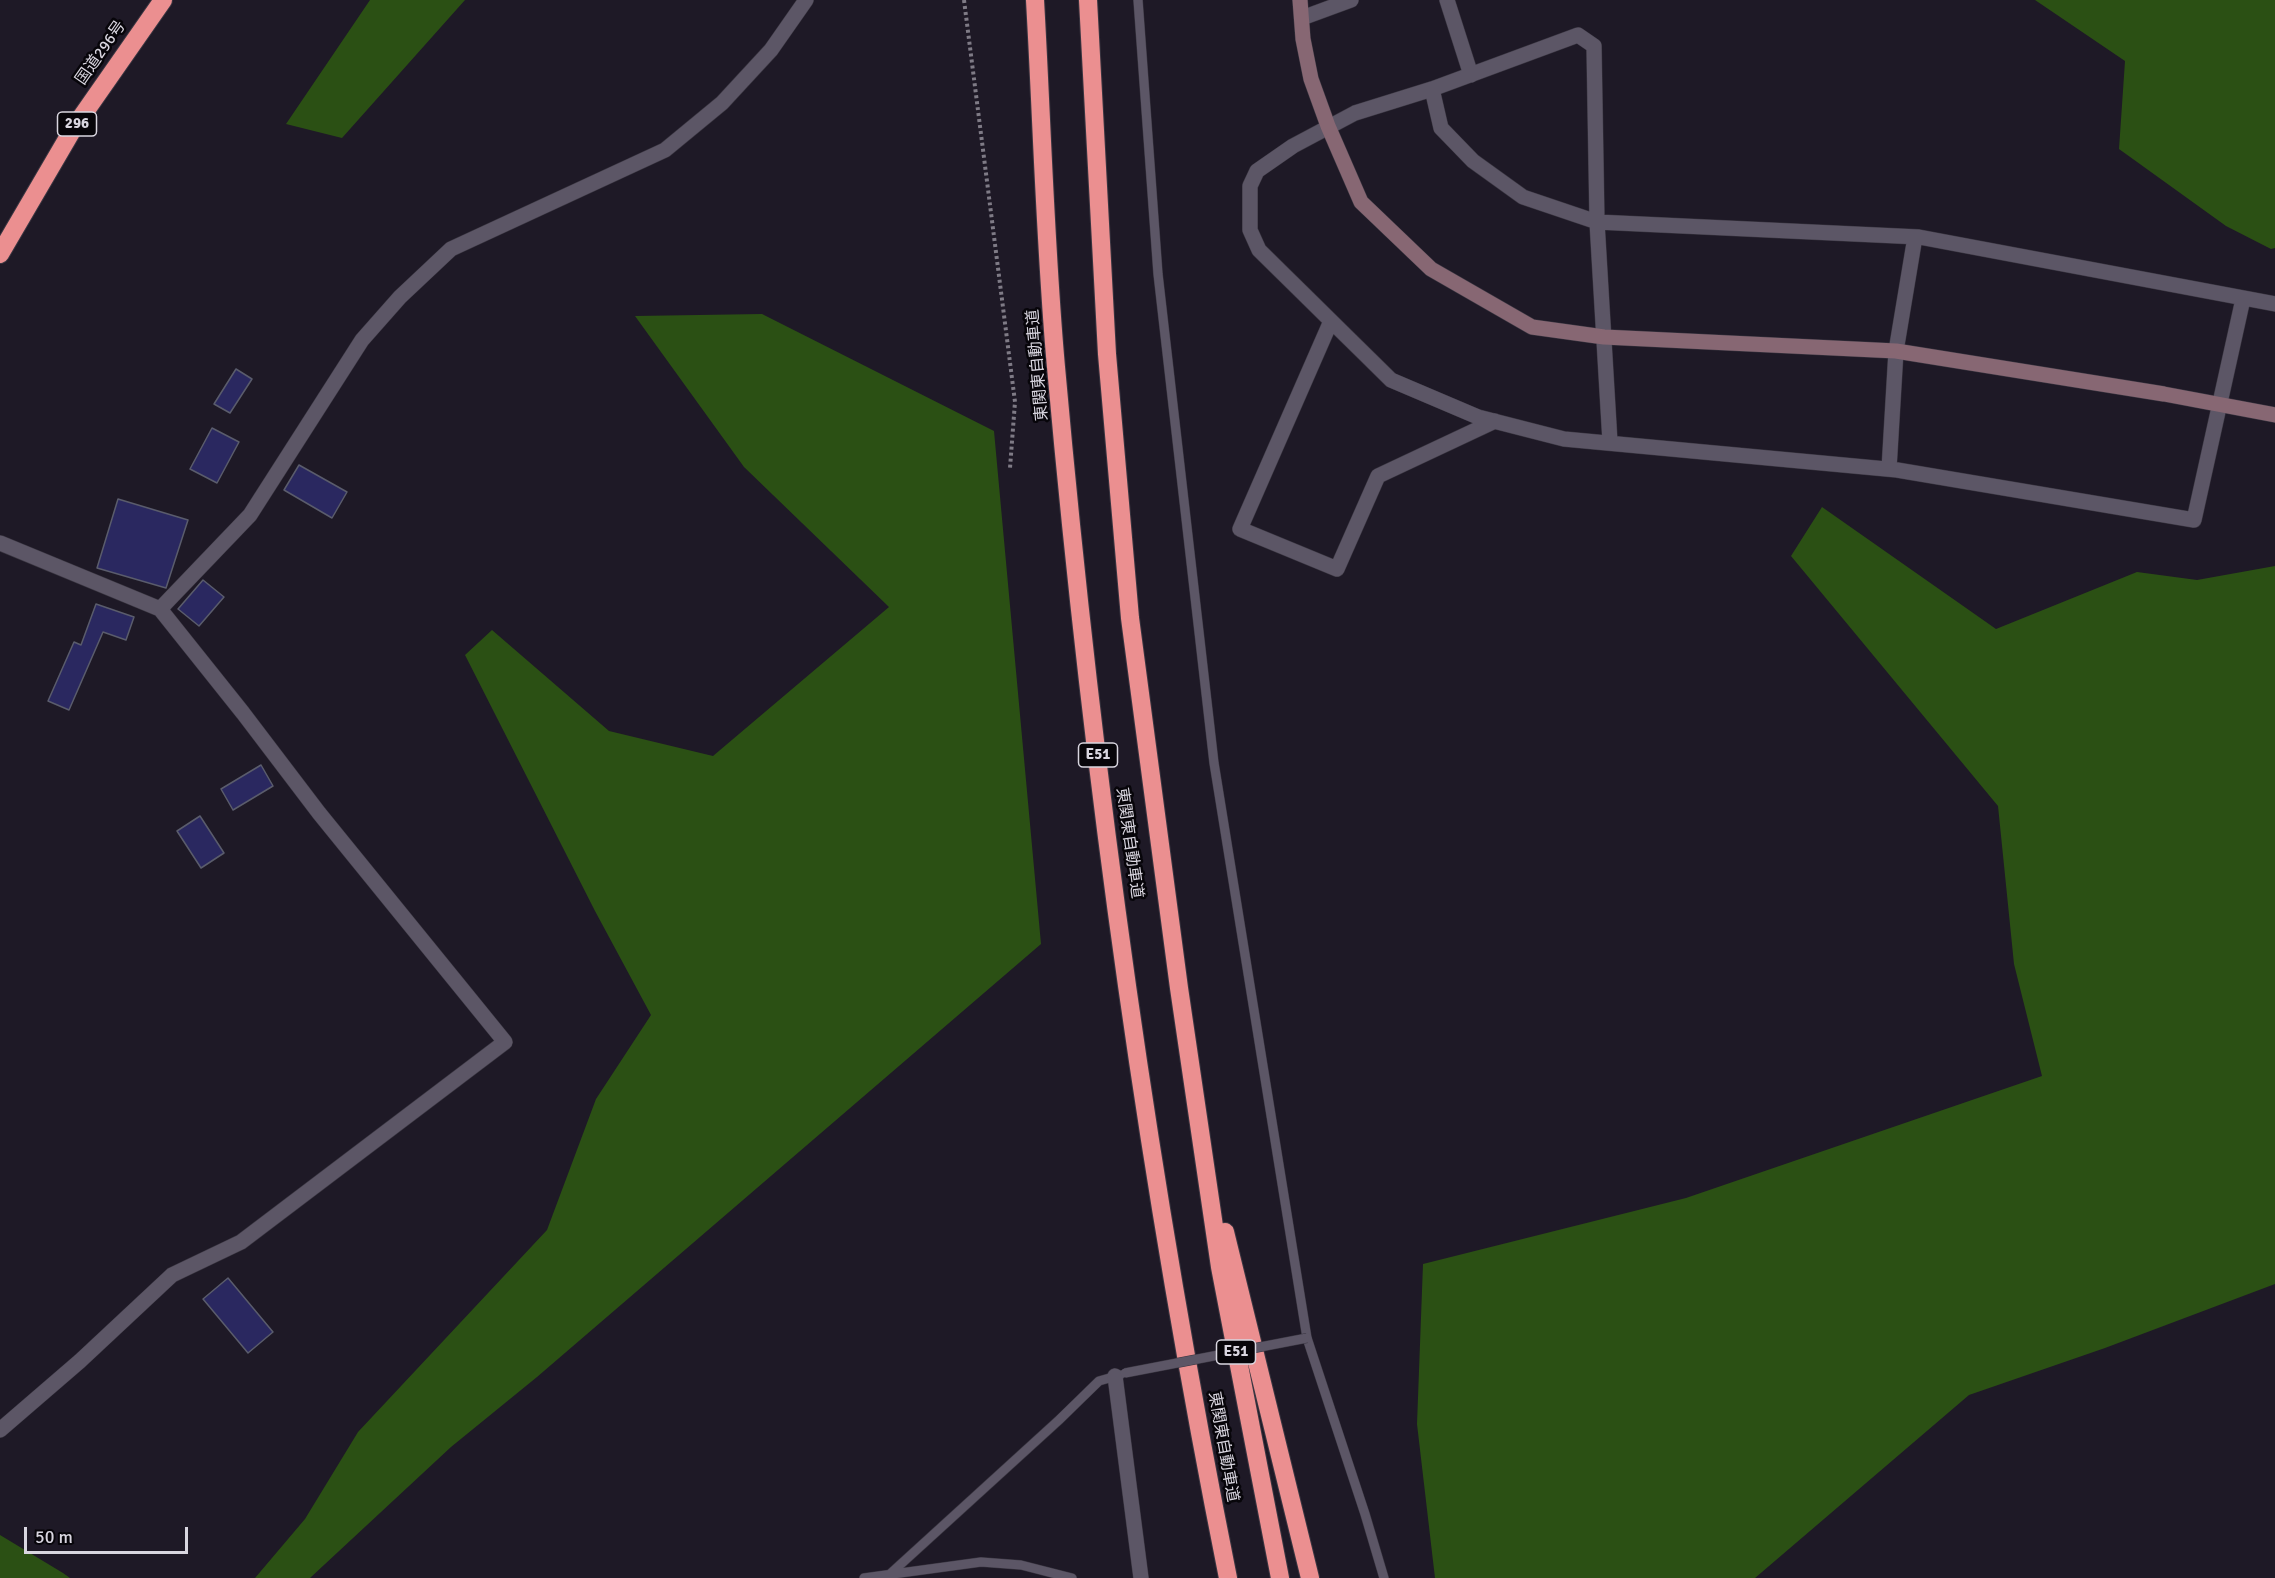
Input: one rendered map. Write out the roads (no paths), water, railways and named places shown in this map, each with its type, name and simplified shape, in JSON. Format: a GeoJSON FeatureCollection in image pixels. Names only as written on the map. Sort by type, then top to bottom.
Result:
{"type":"FeatureCollection","features":[{"type":"Feature","properties":{"kind":"highway","name":"国道296号"},"geometry":{"type":"LineString","coordinates":[[0,254],[73,129],[163,0]]}},
{"type":"Feature","properties":{"kind":"highway","name":"東関東自動車道"},"geometry":{"type":"LineString","coordinates":[[1035,0],[1056,363],[1082,629],[1150,1139],[1228,1578]]}},
{"type":"Feature","properties":{"kind":"highway","name":"東関東自動車道"},"geometry":{"type":"LineString","coordinates":[[1088,0],[1107,354],[1130,618],[1155,815],[1220,1267],[1280,1578]]}},
{"type":"Feature","properties":{"kind":"highway"},"geometry":{"type":"LineString","coordinates":[[1199,1126],[1310,1578]]}},
{"type":"Feature","properties":{"kind":"highway"},"geometry":{"type":"LineString","coordinates":[[1214,1505],[1221,1578]]}},
{"type":"Feature","properties":{"kind":"street"},"geometry":{"type":"LineString","coordinates":[[160,609],[250,515],[362,340],[409,289],[451,249],[665,150],[722,102],[771,50],[806,0]]}},
{"type":"Feature","properties":{"kind":"street"},"geometry":{"type":"LineString","coordinates":[[1300,0],[1303,39],[1311,79],[1328,126],[1361,202],[1431,269],[1532,327],[1604,338],[1896,351],[2275,415]]}},
{"type":"Feature","properties":{"kind":"street"},"geometry":{"type":"LineString","coordinates":[[1302,18],[1351,0]]}},
{"type":"Feature","properties":{"kind":"street"},"geometry":{"type":"LineString","coordinates":[[1447,0],[1471,75]]}},
{"type":"Feature","properties":{"kind":"street"},"geometry":{"type":"LineString","coordinates":[[1611,442],[1598,222],[1594,46],[1578,35],[1432,89],[1355,113],[1293,146],[1257,171],[1250,186],[1249,213],[1250,230],[1259,250],[1391,381],[1478,417],[1564,439],[1889,469],[2194,520],[2243,299]]}},
{"type":"Feature","properties":{"kind":"street"},"geometry":{"type":"LineString","coordinates":[[1432,89],[1441,128],[1473,161],[1523,197],[1598,222],[1915,237],[2275,304]]}},
{"type":"Feature","properties":{"kind":"street"},"geometry":{"type":"LineString","coordinates":[[1889,469],[1896,351],[1915,237]]}},
{"type":"Feature","properties":{"kind":"street"},"geometry":{"type":"LineString","coordinates":[[1331,321],[1240,529],[1337,569],[1378,476],[1495,421]]}},
{"type":"Feature","properties":{"kind":"street"},"geometry":{"type":"LineString","coordinates":[[0,543],[160,609],[319,813],[505,1042],[241,1242],[172,1275],[0,1430]]}},
{"type":"Feature","properties":{"kind":"street"},"geometry":{"type":"LineString","coordinates":[[1120,1375],[1141,1578]]}},
{"type":"Feature","properties":{"kind":"lane"},"geometry":{"type":"LineString","coordinates":[[1138,0],[1158,274],[1214,763],[1307,1338],[1384,1578]]}},
{"type":"Feature","properties":{"kind":"lane"},"geometry":{"type":"LineString","coordinates":[[890,1574],[1099,1381],[1307,1338]]}},
{"type":"Feature","properties":{"kind":"lane"},"geometry":{"type":"LineString","coordinates":[[864,1578],[981,1562],[1021,1565],[1072,1578]]}}]}
